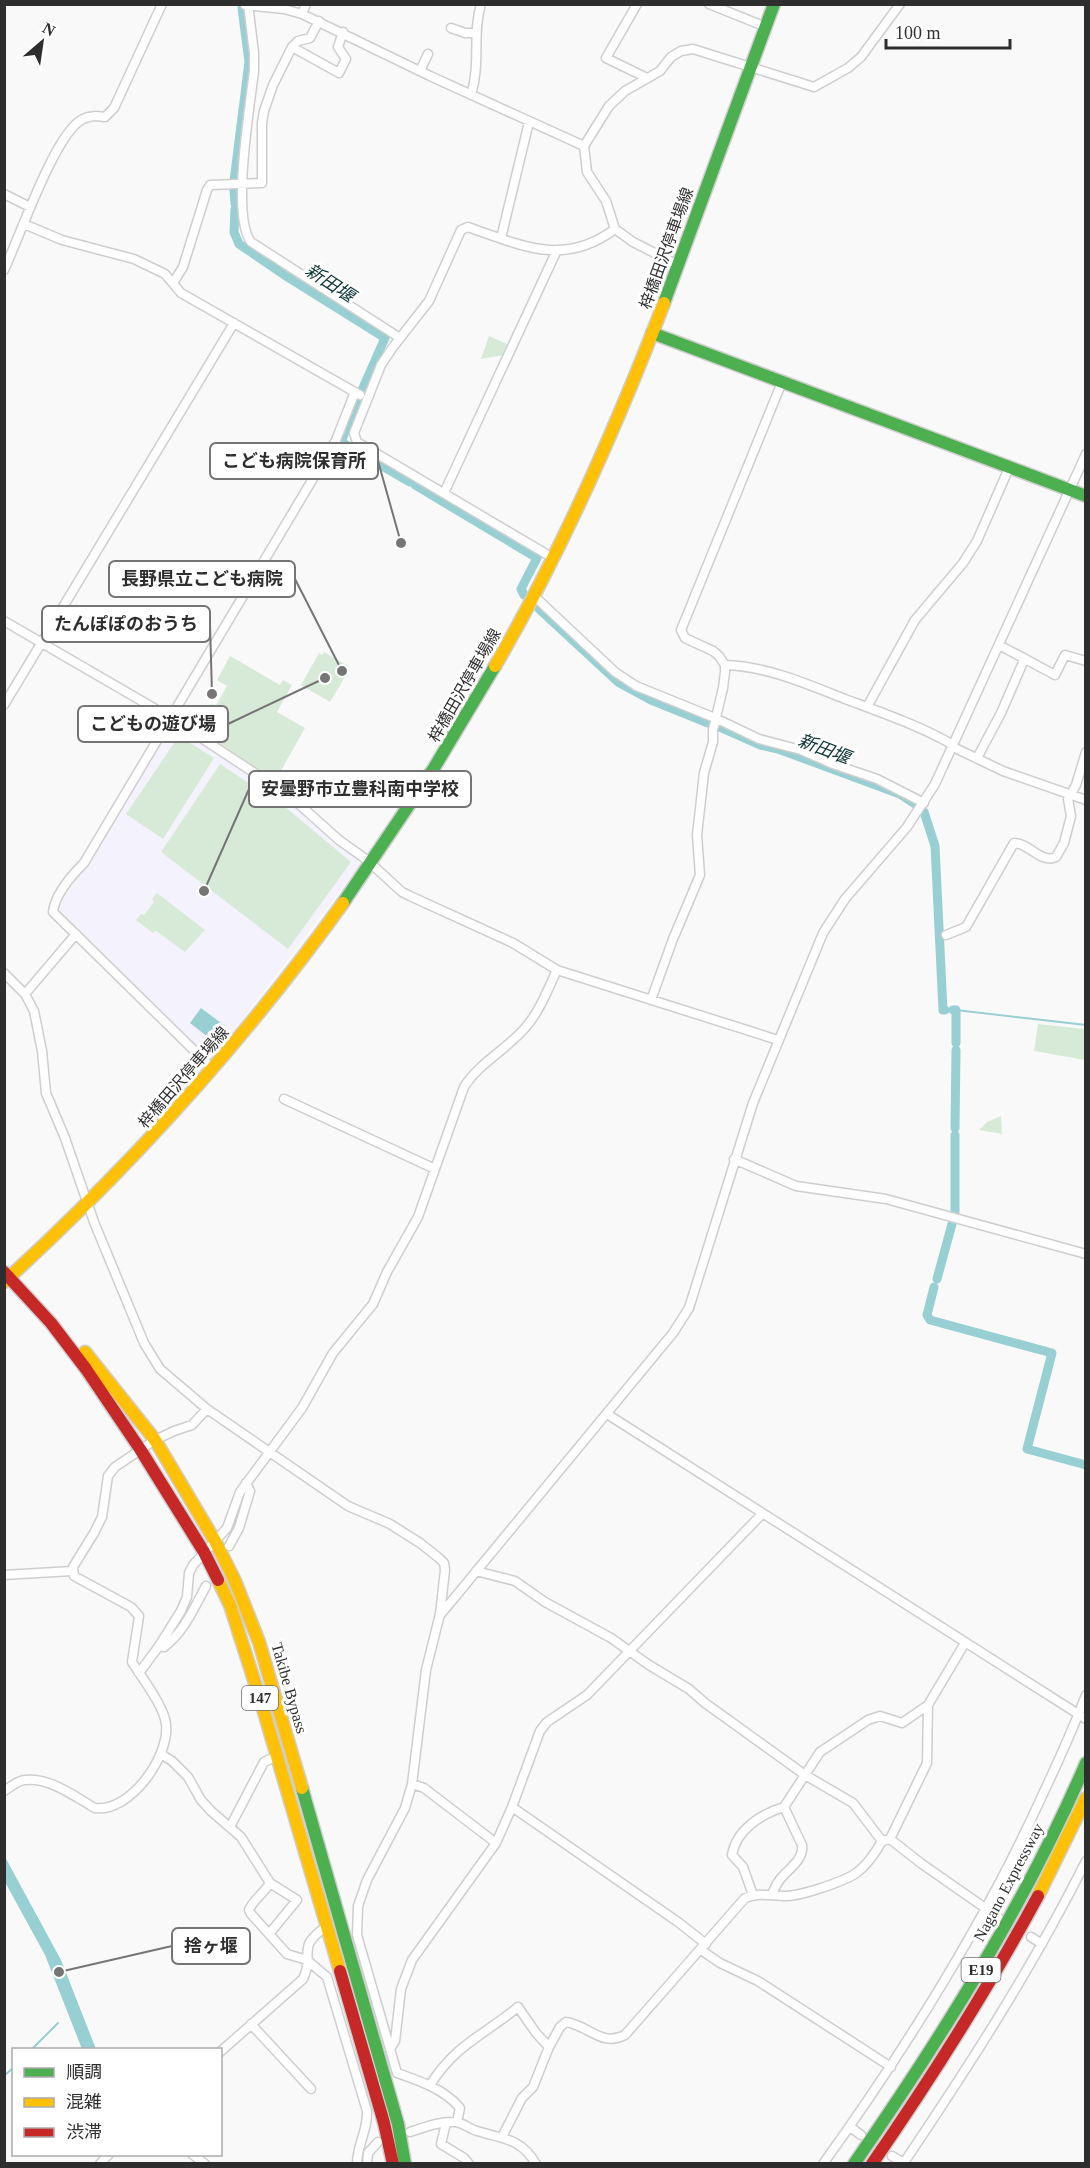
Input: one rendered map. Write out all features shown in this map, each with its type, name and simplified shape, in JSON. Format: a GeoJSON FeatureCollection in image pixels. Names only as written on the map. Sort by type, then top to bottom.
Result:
{"type":"FeatureCollection","features":[{"type":"Feature","properties":{"kind":"main road","name":"梓橋田沢停車場線"},"geometry":{"type":"LineString","coordinates":[[9,1279],[87,1204],[213,1069],[295,968],[372,864],[456,733],[534,596],[605,449],[678,265],[774,4]]}},
{"type":"Feature","properties":{"kind":"main road"},"geometry":{"type":"LineString","coordinates":[[652,333],[1086,496]]}},
{"type":"Feature","properties":{"kind":"main road","name":"Takibe Bypass"},"geometry":{"type":"LineString","coordinates":[[9,1279],[55,1318],[155,1440],[215,1541],[235,1581],[259,1642],[348,1913],[398,2124],[405,2163]]}},
{"type":"Feature","properties":{"kind":"main road","name":"Takibe Bypass"},"geometry":{"type":"LineString","coordinates":[[9,1279],[51,1323],[86,1369],[140,1449],[204,1552],[230,1605],[327,1926],[384,2123],[393,2163]]}},
{"type":"Feature","properties":{"kind":"main road","name":"Nagano Expressway"},"geometry":{"type":"LineString","coordinates":[[854,2163],[931,2051],[979,1973],[1040,1859],[1086,1763]]}},
{"type":"Feature","properties":{"kind":"main road","name":"Nagano Expressway"},"geometry":{"type":"LineString","coordinates":[[872,2163],[938,2066],[986,1989],[1058,1857],[1086,1798]]}},
{"type":"Feature","properties":{"kind":"street"},"geometry":{"type":"LineString","coordinates":[[4,270],[50,162],[73,127],[81,119],[91,116],[105,117],[114,108],[162,4]]}},
{"type":"Feature","properties":{"kind":"street"},"geometry":{"type":"LineString","coordinates":[[302,14],[306,4]]}},
{"type":"Feature","properties":{"kind":"street"},"geometry":{"type":"LineString","coordinates":[[471,95],[477,72],[476,33],[481,4]]}},
{"type":"Feature","properties":{"kind":"street"},"geometry":{"type":"LineString","coordinates":[[637,4],[606,58],[647,78]]}},
{"type":"Feature","properties":{"kind":"street"},"geometry":{"type":"LineString","coordinates":[[709,4],[766,27]]}},
{"type":"Feature","properties":{"kind":"street"},"geometry":{"type":"LineString","coordinates":[[678,265],[633,243],[615,229],[606,201],[586,172],[584,146],[609,106],[626,91],[660,71],[671,57],[681,51],[693,50],[814,87],[848,68],[861,57],[900,4]]}},
{"type":"Feature","properties":{"kind":"street"},"geometry":{"type":"LineString","coordinates":[[400,338],[250,242],[245,235],[242,185],[254,70],[254,52],[247,5],[284,9],[319,21],[420,71],[584,146]]}},
{"type":"Feature","properties":{"kind":"street"},"geometry":{"type":"LineString","coordinates":[[173,284],[183,267],[210,185],[215,183],[242,185],[262,183],[264,111],[276,78],[292,47],[298,40],[310,38],[319,21]]}},
{"type":"Feature","properties":{"kind":"street"},"geometry":{"type":"LineString","coordinates":[[451,28],[465,33],[476,33]]}},
{"type":"Feature","properties":{"kind":"street"},"geometry":{"type":"LineString","coordinates":[[292,47],[339,73],[346,60],[338,47],[343,32]]}},
{"type":"Feature","properties":{"kind":"street"},"geometry":{"type":"LineString","coordinates":[[420,71],[428,54]]}},
{"type":"Feature","properties":{"kind":"street"},"geometry":{"type":"LineString","coordinates":[[501,238],[529,122]]}},
{"type":"Feature","properties":{"kind":"street"},"geometry":{"type":"LineString","coordinates":[[4,194],[30,207]]}},
{"type":"Feature","properties":{"kind":"street"},"geometry":{"type":"LineString","coordinates":[[24,224],[62,240],[134,259],[165,274],[181,292],[368,399]]}},
{"type":"Feature","properties":{"kind":"street"},"geometry":{"type":"LineString","coordinates":[[553,558],[357,442],[354,433],[381,365],[429,301],[461,230],[468,227],[531,248],[574,250],[600,241],[615,229]]}},
{"type":"Feature","properties":{"kind":"street"},"geometry":{"type":"LineString","coordinates":[[444,493],[557,250]]}},
{"type":"Feature","properties":{"kind":"street"},"geometry":{"type":"LineString","coordinates":[[4,705],[234,323]]}},
{"type":"Feature","properties":{"kind":"street"},"geometry":{"type":"LineString","coordinates":[[783,382],[681,630],[685,638],[713,651],[725,665],[780,675],[867,707],[919,727],[948,742],[952,747],[1020,777],[1086,800]]}},
{"type":"Feature","properties":{"kind":"street"},"geometry":{"type":"LineString","coordinates":[[213,1069],[53,912],[54,905],[84,862],[336,441],[355,392]]}},
{"type":"Feature","properties":{"kind":"street"},"geometry":{"type":"LineString","coordinates":[[440,1614],[673,1333],[689,1308],[753,1103],[823,933],[856,884],[907,827],[924,803],[952,747],[1086,454]]}},
{"type":"Feature","properties":{"kind":"street"},"geometry":{"type":"LineString","coordinates":[[867,707],[915,620],[963,563],[977,541],[1010,468]]}},
{"type":"Feature","properties":{"kind":"street"},"geometry":{"type":"LineString","coordinates":[[534,596],[626,680],[646,691],[715,718],[759,739],[801,750],[833,764],[877,778],[924,803]]}},
{"type":"Feature","properties":{"kind":"street"},"geometry":{"type":"LineString","coordinates":[[4,621],[171,718],[291,797],[402,892],[513,943],[557,970],[778,1040]]}},
{"type":"Feature","properties":{"kind":"street"},"geometry":{"type":"LineString","coordinates":[[999,645],[1055,675],[1065,656],[1086,661]]}},
{"type":"Feature","properties":{"kind":"street"},"geometry":{"type":"LineString","coordinates":[[977,758],[1001,713],[1024,660]]}},
{"type":"Feature","properties":{"kind":"street"},"geometry":{"type":"LineString","coordinates":[[651,999],[700,875],[697,835],[704,773],[714,736],[725,665]]}},
{"type":"Feature","properties":{"kind":"street"},"geometry":{"type":"LineString","coordinates":[[946,934],[966,927],[1014,843],[1019,843],[1047,859],[1056,857],[1064,843],[1071,816],[1068,799],[1076,785],[1086,752]]}},
{"type":"Feature","properties":{"kind":"street"},"geometry":{"type":"LineString","coordinates":[[25,994],[76,934]]}},
{"type":"Feature","properties":{"kind":"street"},"geometry":{"type":"LineString","coordinates":[[139,1673],[159,1646],[185,1602],[189,1573],[193,1565],[227,1528],[240,1492],[302,1408],[333,1353],[373,1304],[387,1272],[418,1217],[464,1087],[471,1075],[524,1029],[539,1009],[557,970]]}},
{"type":"Feature","properties":{"kind":"street"},"geometry":{"type":"LineString","coordinates":[[4,973],[25,994],[34,1011],[46,1093],[65,1138],[87,1204],[151,1358],[168,1377],[207,1409],[268,1452],[348,1506],[390,1524],[420,1543],[444,1563],[440,1614],[426,1670],[412,1784],[405,1808],[348,1913],[314,1936],[307,1945],[307,1971],[303,1979],[222,2050]]}},
{"type":"Feature","properties":{"kind":"street"},"geometry":{"type":"LineString","coordinates":[[284,1099],[435,1169]]}},
{"type":"Feature","properties":{"kind":"street"},"geometry":{"type":"LineString","coordinates":[[735,1159],[796,1186],[886,1199],[1086,1254]]}},
{"type":"Feature","properties":{"kind":"street"},"geometry":{"type":"LineString","coordinates":[[72,1571],[102,1517],[108,1476],[115,1467],[155,1440],[192,1425],[207,1409]]}},
{"type":"Feature","properties":{"kind":"street"},"geometry":{"type":"LineString","coordinates":[[607,1414],[1082,1717]]}},
{"type":"Feature","properties":{"kind":"street"},"geometry":{"type":"LineString","coordinates":[[229,1546],[239,1528],[250,1491],[246,1483]]}},
{"type":"Feature","properties":{"kind":"street"},"geometry":{"type":"LineString","coordinates":[[390,2049],[395,2041],[401,1989],[412,1960],[496,1843],[540,1731],[548,1722],[587,1695],[762,1514]]}},
{"type":"Feature","properties":{"kind":"street"},"geometry":{"type":"LineString","coordinates":[[4,1575],[72,1571]]}},
{"type":"Feature","properties":{"kind":"street"},"geometry":{"type":"LineString","coordinates":[[4,1791],[26,1779],[50,1784],[95,1808],[104,1809],[127,1798],[135,1791],[161,1754],[166,1723],[157,1702],[132,1662],[140,1622],[136,1611],[74,1576],[72,1571]]}},
{"type":"Feature","properties":{"kind":"street"},"geometry":{"type":"LineString","coordinates":[[476,1572],[515,1581],[545,1602],[597,1629],[629,1649],[649,1665],[689,1689],[805,1775],[853,1803],[886,1840],[998,1917]]}},
{"type":"Feature","properties":{"kind":"street"},"geometry":{"type":"LineString","coordinates":[[159,1646],[164,1647],[178,1634],[206,1586]]}},
{"type":"Feature","properties":{"kind":"street"},"geometry":{"type":"LineString","coordinates":[[753,1895],[743,1868],[732,1856],[733,1848],[746,1829],[764,1815],[784,1807],[820,1752],[868,1720],[880,1716],[902,1723],[928,1705],[965,1643]]}},
{"type":"Feature","properties":{"kind":"street"},"geometry":{"type":"LineString","coordinates":[[823,2163],[891,2067],[986,1909],[1082,1717],[1086,1695]]}},
{"type":"Feature","properties":{"kind":"street"},"geometry":{"type":"LineString","coordinates":[[502,2137],[522,2098],[533,2086],[560,2026],[566,2022],[575,2023],[608,2040],[625,2036],[704,1947],[738,1904],[753,1895],[803,1894],[844,1881],[864,1868],[886,1840],[927,1763],[928,1705]]}},
{"type":"Feature","properties":{"kind":"street"},"geometry":{"type":"LineString","coordinates":[[161,1754],[182,1770],[201,1800],[247,1846],[270,1883],[297,1900],[269,1934]]}},
{"type":"Feature","properties":{"kind":"street"},"geometry":{"type":"LineString","coordinates":[[230,1827],[264,1762],[277,1756]]}},
{"type":"Feature","properties":{"kind":"street"},"geometry":{"type":"LineString","coordinates":[[412,1784],[424,1788],[496,1843]]}},
{"type":"Feature","properties":{"kind":"street"},"geometry":{"type":"LineString","coordinates":[[512,1807],[678,1922],[720,1963],[758,1981],[891,2067]]}},
{"type":"Feature","properties":{"kind":"street"},"geometry":{"type":"LineString","coordinates":[[772,1894],[777,1883],[795,1864],[803,1851],[784,1807]]}},
{"type":"Feature","properties":{"kind":"street"},"geometry":{"type":"LineString","coordinates":[[892,2156],[904,2163],[972,2060],[1042,1944],[1086,1861]]}},
{"type":"Feature","properties":{"kind":"street"},"geometry":{"type":"LineString","coordinates":[[270,1883],[249,1910],[288,1954],[307,1960],[327,1977],[330,1984],[367,2111],[368,2126],[357,2155],[357,2163]]}},
{"type":"Feature","properties":{"kind":"street"},"geometry":{"type":"LineString","coordinates":[[348,1913],[357,1935],[397,2073],[430,2085],[453,2099],[460,2108],[458,2122]]}},
{"type":"Feature","properties":{"kind":"street"},"geometry":{"type":"LineString","coordinates":[[1031,1937],[1042,1944]]}},
{"type":"Feature","properties":{"kind":"street"},"geometry":{"type":"LineString","coordinates":[[430,2085],[442,2066],[460,2048],[518,2007],[549,2047]]}},
{"type":"Feature","properties":{"kind":"street"},"geometry":{"type":"LineString","coordinates":[[251,2024],[311,2089]]}},
{"type":"Feature","properties":{"kind":"street"},"geometry":{"type":"LineString","coordinates":[[410,2132],[446,2122],[458,2122],[522,2146],[536,2163]]}},
{"type":"Feature","properties":{"kind":"street"},"geometry":{"type":"LineString","coordinates":[[446,2122],[441,2144],[464,2157],[469,2163]]}},
{"type":"Feature","properties":{"kind":"street"},"geometry":{"type":"LineString","coordinates":[[850,2127],[861,2135]]}},
{"type":"Feature","properties":{"kind":"street"},"geometry":{"type":"LineString","coordinates":[[367,2163],[368,2153],[378,2142]]}},
{"type":"Feature","properties":{"kind":"shaded area"},"geometry":{"type":"Polygon","coordinates":[[[174,724],[292,801],[343,850],[358,859],[359,866],[213,1058],[208,1058],[59,913],[58,907],[87,865],[169,725],[174,724]]]}},
{"type":"Feature","properties":{"kind":"green space"},"geometry":{"type":"Polygon","coordinates":[[[489,336],[509,345],[504,355],[481,359],[489,336]]]}},
{"type":"Feature","properties":{"kind":"green space"},"geometry":{"type":"Polygon","coordinates":[[[324,652],[348,666],[349,670],[330,702],[301,685],[319,653],[322,655],[324,652]]]}},
{"type":"Feature","properties":{"kind":"green space"},"geometry":{"type":"Polygon","coordinates":[[[230,656],[280,685],[283,680],[292,685],[277,712],[305,728],[275,781],[203,734],[202,706],[208,709],[211,704],[215,707],[227,686],[217,680],[230,656]]]}},
{"type":"Feature","properties":{"kind":"green space"},"geometry":{"type":"Polygon","coordinates":[[[179,736],[214,758],[163,839],[126,814],[179,736]]]}},
{"type":"Feature","properties":{"kind":"green space"},"geometry":{"type":"Polygon","coordinates":[[[220,764],[284,806],[351,862],[288,949],[161,852],[220,764]]]}},
{"type":"Feature","properties":{"kind":"green space"},"geometry":{"type":"Polygon","coordinates":[[[157,893],[205,930],[185,952],[136,920],[141,914],[144,915],[154,902],[152,899],[157,893]]]}},
{"type":"Feature","properties":{"kind":"green space"},"geometry":{"type":"Polygon","coordinates":[[[1038,1024],[1085,1029],[1085,1060],[1034,1051],[1038,1024]]]}},
{"type":"Feature","properties":{"kind":"green space"},"geometry":{"type":"Polygon","coordinates":[[[1001,1116],[1002,1134],[979,1130],[987,1122],[1001,1116]]]}},
{"type":"Feature","properties":{"kind":"water"},"geometry":{"type":"Polygon","coordinates":[[[201,1008],[225,1026],[213,1041],[190,1023],[201,1008]]]}},
{"type":"Feature","properties":{"kind":"water"},"geometry":{"type":"Polygon","coordinates":[[[4,1855],[61,1960],[96,2048],[82,2048],[45,1955],[5,1882],[4,1855]]]}},
{"type":"Feature","properties":{"kind":"waterway","name":"新田堰"},"geometry":{"type":"LineString","coordinates":[[234,181],[249,62],[242,8]]}},
{"type":"Feature","properties":{"kind":"waterway","name":"新田堰"},"geometry":{"type":"LineString","coordinates":[[234,190],[235,204]]}},
{"type":"Feature","properties":{"kind":"waterway","name":"新田堰"},"geometry":{"type":"LineString","coordinates":[[235,209],[234,232],[239,244],[385,338],[362,390]]}},
{"type":"Feature","properties":{"kind":"waterway","name":"新田堰"},"geometry":{"type":"LineString","coordinates":[[358,399],[341,442],[410,482]]}},
{"type":"Feature","properties":{"kind":"waterway","name":"新田堰"},"geometry":{"type":"LineString","coordinates":[[415,485],[537,558],[521,589],[524,595]]}},
{"type":"Feature","properties":{"kind":"waterway","name":"新田堰"},"geometry":{"type":"LineString","coordinates":[[539,609],[618,682],[651,700],[708,723]]}},
{"type":"Feature","properties":{"kind":"waterway","name":"新田堰"},"geometry":{"type":"LineString","coordinates":[[717,726],[760,745],[778,749],[900,794],[918,806]]}},
{"type":"Feature","properties":{"kind":"waterway","name":"新田堰"},"geometry":{"type":"LineString","coordinates":[[924,812],[935,846],[943,1010],[945,1010]]}},
{"type":"Feature","properties":{"kind":"waterway"},"geometry":{"type":"LineString","coordinates":[[953,1010],[956,1010],[956,1043]]}},
{"type":"Feature","properties":{"kind":"waterway"},"geometry":{"type":"LineString","coordinates":[[956,1010],[1086,1025]]}},
{"type":"Feature","properties":{"kind":"waterway"},"geometry":{"type":"LineString","coordinates":[[955,1128],[956,1050]]}},
{"type":"Feature","properties":{"kind":"waterway"},"geometry":{"type":"LineString","coordinates":[[955,1135],[955,1212]]}},
{"type":"Feature","properties":{"kind":"waterway"},"geometry":{"type":"LineString","coordinates":[[937,1279],[952,1224]]}},
{"type":"Feature","properties":{"kind":"waterway"},"geometry":{"type":"LineString","coordinates":[[934,1287],[927,1315],[930,1320],[1052,1353],[1027,1449],[1086,1465]]}},
{"type":"Feature","properties":{"kind":"waterway"},"geometry":{"type":"LineString","coordinates":[[33,2048],[58,2023]]}},
{"type":"Feature","properties":{"kind":"waterway"},"geometry":{"type":"LineString","coordinates":[[4,2076],[12,2069]]}},
{"type":"Feature","properties":{"kind":"traffic: fast"},"geometry":{"type":"LineString","coordinates":[[664,303],[774,4]]}},
{"type":"Feature","properties":{"kind":"traffic: fast"},"geometry":{"type":"LineString","coordinates":[[652,333],[1086,496]]}},
{"type":"Feature","properties":{"kind":"traffic: fast"},"geometry":{"type":"LineString","coordinates":[[343,903],[434,768],[495,666]]}},
{"type":"Feature","properties":{"kind":"traffic: fast"},"geometry":{"type":"LineString","coordinates":[[854,2164],[919,2068],[1009,1919],[1062,1816],[1086,1763]]}},
{"type":"Feature","properties":{"kind":"traffic: fast"},"geometry":{"type":"LineString","coordinates":[[302,1788],[398,2124],[405,2164]]}},
{"type":"Feature","properties":{"kind":"traffic: slow"},"geometry":{"type":"LineString","coordinates":[[495,666],[520,623],[587,488],[664,303]]}},
{"type":"Feature","properties":{"kind":"traffic: slow"},"geometry":{"type":"LineString","coordinates":[[4,1282],[96,1194],[183,1102],[266,1005],[343,903]]}},
{"type":"Feature","properties":{"kind":"traffic: slow"},"geometry":{"type":"LineString","coordinates":[[85,1352],[155,1440],[215,1541],[235,1581],[259,1642],[302,1788]]}},
{"type":"Feature","properties":{"kind":"traffic: slow"},"geometry":{"type":"LineString","coordinates":[[218,1580],[230,1605],[262,1705],[340,1971]]}},
{"type":"Feature","properties":{"kind":"traffic: slow"},"geometry":{"type":"LineString","coordinates":[[1038,1896],[1086,1798]]}},
{"type":"Feature","properties":{"kind":"traffic: jam"},"geometry":{"type":"LineString","coordinates":[[4,1272],[51,1323],[86,1369],[140,1449],[204,1552],[218,1580]]}},
{"type":"Feature","properties":{"kind":"traffic: jam"},"geometry":{"type":"LineString","coordinates":[[872,2164],[959,2032],[1038,1896]]}},
{"type":"Feature","properties":{"kind":"traffic: jam"},"geometry":{"type":"LineString","coordinates":[[340,1971],[384,2123],[393,2164]]}},
{"type":"Feature","properties":{"kind":"place","name":"こども病院保育所"},"geometry":{"type":"Point","coordinates":[401,543]}},
{"type":"Feature","properties":{"kind":"place","name":"長野県立こども病院"},"geometry":{"type":"Point","coordinates":[342,671]}},
{"type":"Feature","properties":{"kind":"place","name":"こどもの遊び場"},"geometry":{"type":"Point","coordinates":[325,678]}},
{"type":"Feature","properties":{"kind":"place","name":"たんぽぽのおうち"},"geometry":{"type":"Point","coordinates":[212,694]}},
{"type":"Feature","properties":{"kind":"place","name":"安曇野市立豊科南中学校"},"geometry":{"type":"Point","coordinates":[204,891]}},
{"type":"Feature","properties":{"kind":"place","name":"捨ヶ堰"},"geometry":{"type":"Point","coordinates":[59,1972]}}]}
